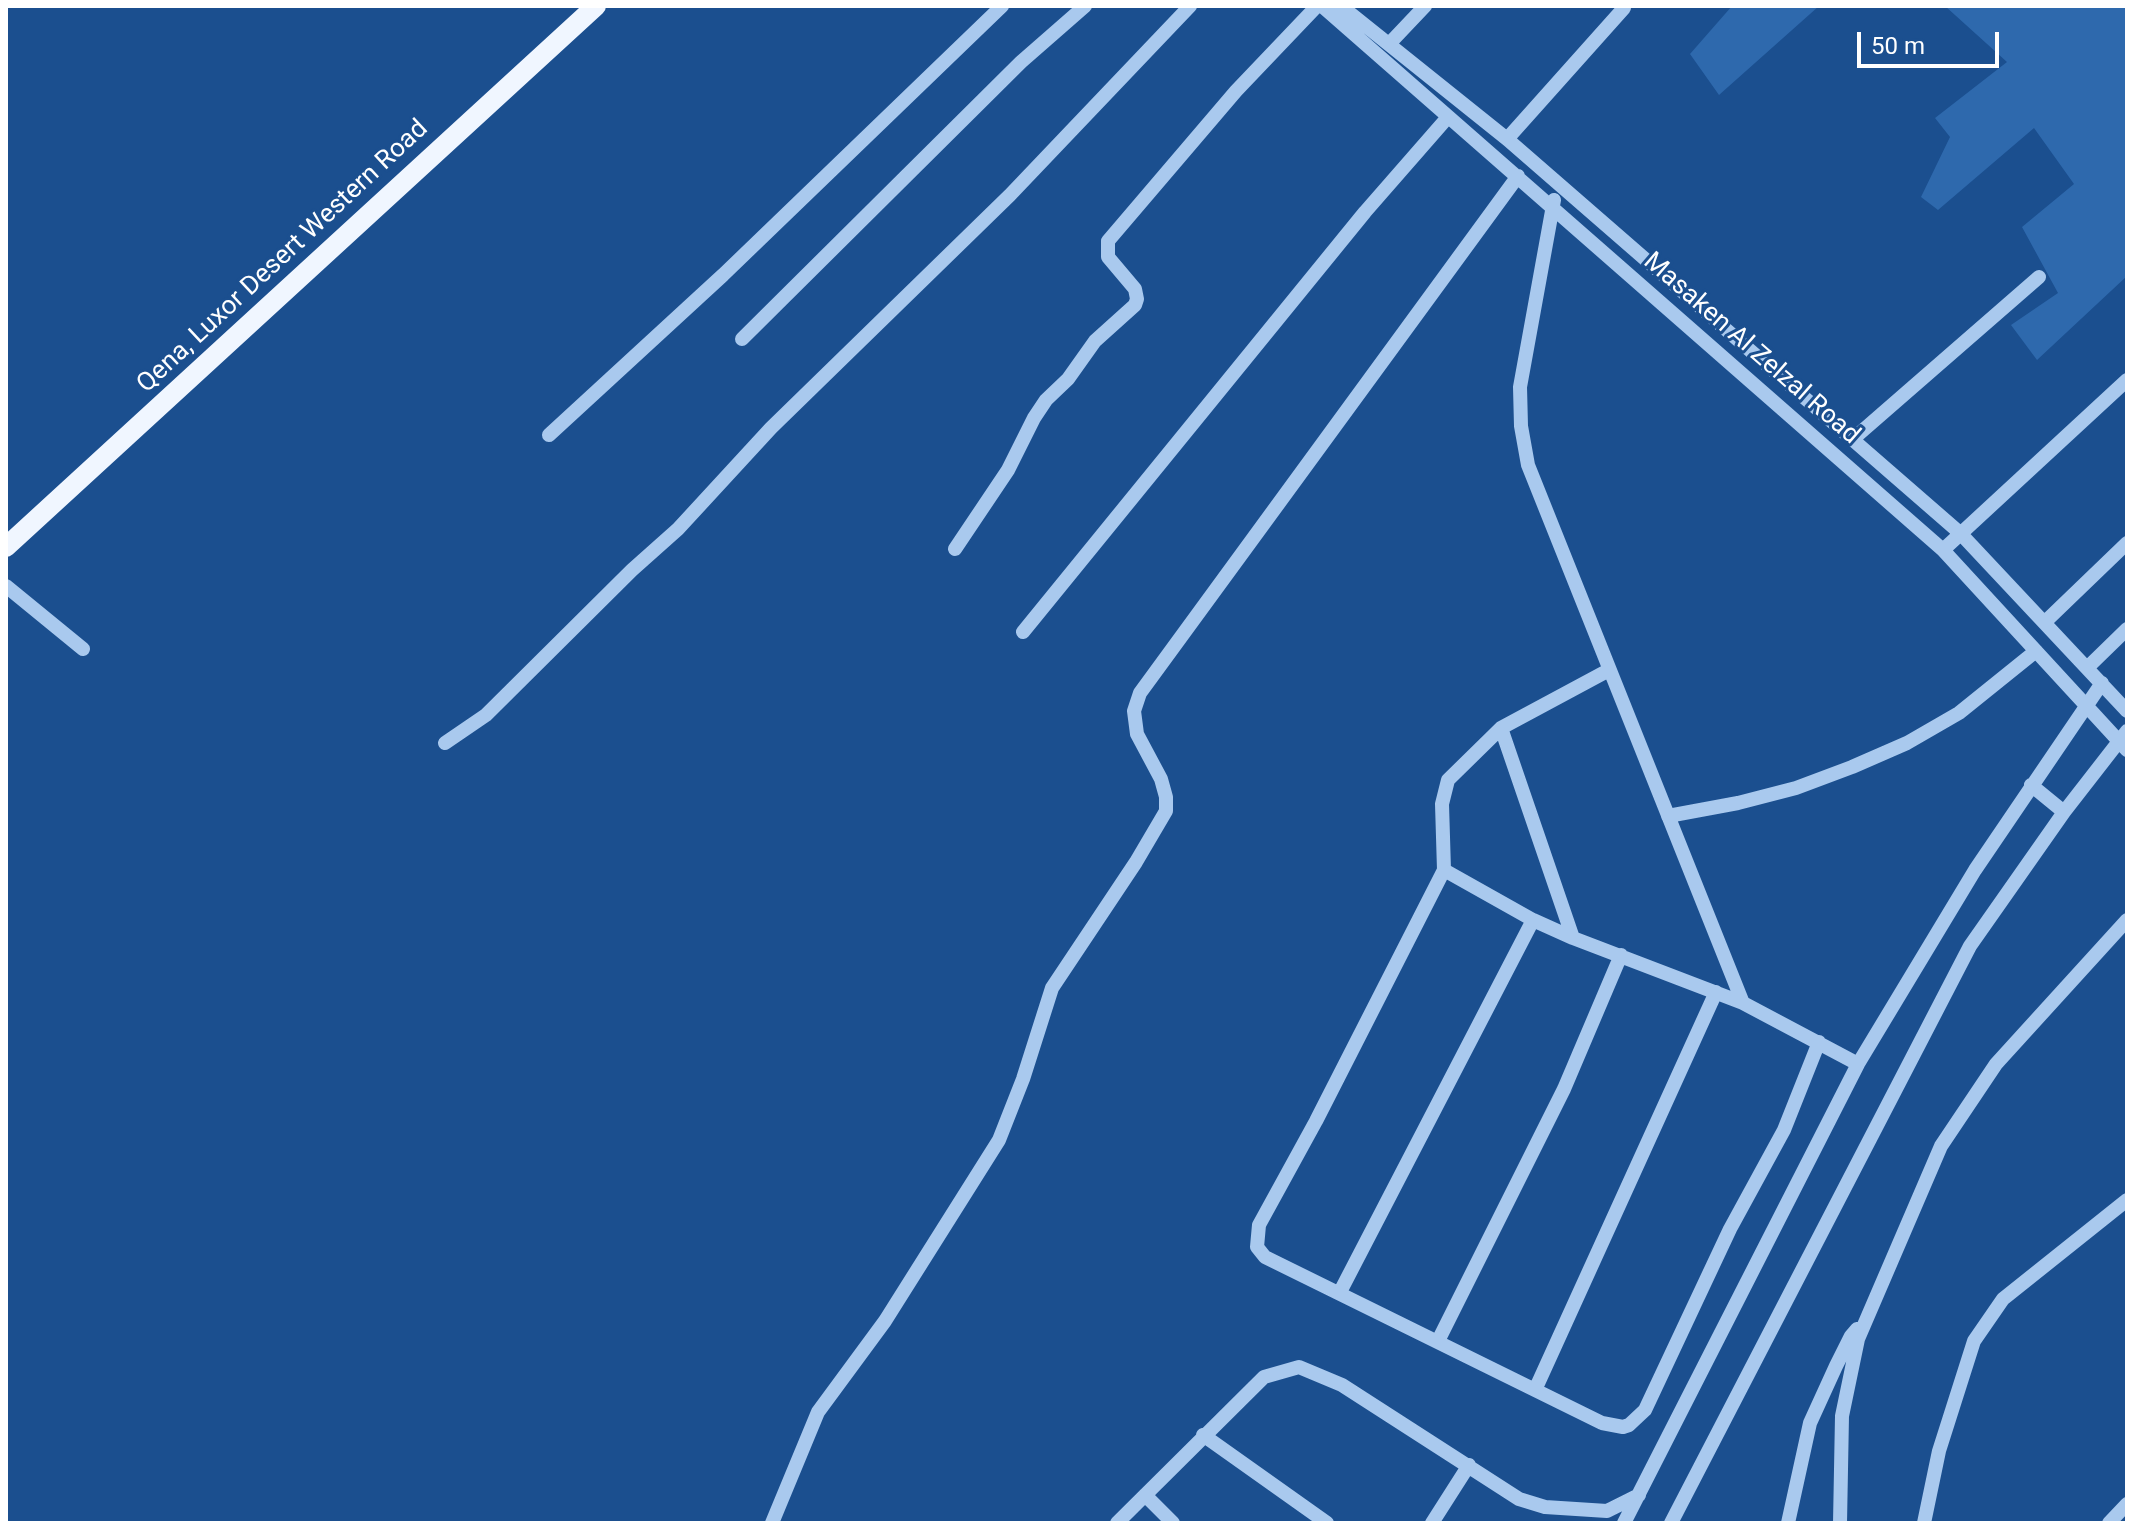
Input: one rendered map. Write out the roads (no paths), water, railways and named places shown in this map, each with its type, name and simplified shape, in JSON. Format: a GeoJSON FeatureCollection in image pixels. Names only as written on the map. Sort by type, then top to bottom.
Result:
{"type":"FeatureCollection","features":[{"type":"Feature","properties":{"kind":"main road","name":"Qena, Luxor Desert Western Road"},"geometry":{"type":"LineString","coordinates":[[6,547],[596,6]]}},
{"type":"Feature","properties":{"kind":"street"},"geometry":{"type":"LineString","coordinates":[[549,435],[723,275],[1002,6]]}},
{"type":"Feature","properties":{"kind":"street"},"geometry":{"type":"LineString","coordinates":[[742,339],[1021,62],[1085,6]]}},
{"type":"Feature","properties":{"kind":"street"},"geometry":{"type":"LineString","coordinates":[[445,743],[486,715],[632,570],[678,529],[771,428],[1010,195],[1190,6]]}},
{"type":"Feature","properties":{"kind":"street"},"geometry":{"type":"LineString","coordinates":[[955,549],[1008,470],[1046,400],[1068,379],[1095,341],[1135,305],[1135,289],[1108,257],[1108,241],[1236,91],[1319,6]]}},
{"type":"Feature","properties":{"kind":"street","name":"Masaken Al Zelzal Road"},"geometry":{"type":"LineString","coordinates":[[1319,6],[1553,206],[1943,550],[2086,706],[2124,741]]}},
{"type":"Feature","properties":{"kind":"street","name":"Masaken Al Zelzal Road"},"geometry":{"type":"LineString","coordinates":[[1341,6],[1507,139],[1960,533],[2127,711]]}},
{"type":"Feature","properties":{"kind":"street"},"geometry":{"type":"LineString","coordinates":[[1389,44],[1425,6]]}},
{"type":"Feature","properties":{"kind":"street"},"geometry":{"type":"LineString","coordinates":[[1507,139],[1624,8]]}},
{"type":"Feature","properties":{"kind":"street"},"geometry":{"type":"LineString","coordinates":[[1023,632],[1365,212],[1448,117]]}},
{"type":"Feature","properties":{"kind":"street"},"geometry":{"type":"LineString","coordinates":[[772,1523],[818,1412],[885,1321],[999,1140],[1023,1079],[1052,988],[1166,811],[1161,779],[1137,734],[1134,711],[1140,693],[1518,176]]}},
{"type":"Feature","properties":{"kind":"street"},"geometry":{"type":"LineString","coordinates":[[1558,183],[1520,387],[1521,426],[1528,465],[1743,1003]]}},
{"type":"Feature","properties":{"kind":"street"},"geometry":{"type":"LineString","coordinates":[[1853,439],[2039,277]]}},
{"type":"Feature","properties":{"kind":"street"},"geometry":{"type":"LineString","coordinates":[[1943,550],[2127,380]]}},
{"type":"Feature","properties":{"kind":"street"},"geometry":{"type":"LineString","coordinates":[[2045,622],[2127,543]]}},
{"type":"Feature","properties":{"kind":"street"},"geometry":{"type":"LineString","coordinates":[[6,586],[83,649]]}},
{"type":"Feature","properties":{"kind":"street"},"geometry":{"type":"LineString","coordinates":[[2088,667],[2127,629]]}},
{"type":"Feature","properties":{"kind":"street"},"geometry":{"type":"LineString","coordinates":[[1668,816],[1796,788],[1879,755],[1959,713],[2036,651]]}},
{"type":"Feature","properties":{"kind":"street"},"geometry":{"type":"LineString","coordinates":[[1609,670],[1501,728],[1448,780],[1442,804],[1444,870],[1316,1121],[1259,1225],[1257,1247],[1265,1257],[1602,1423],[1623,1427],[1642,1415],[1730,1229],[1784,1130],[1819,1042]]}},
{"type":"Feature","properties":{"kind":"street"},"geometry":{"type":"LineString","coordinates":[[1624,1523],[1858,1064],[1975,870],[2102,683]]}},
{"type":"Feature","properties":{"kind":"street"},"geometry":{"type":"LineString","coordinates":[[1501,728],[1573,938]]}},
{"type":"Feature","properties":{"kind":"street"},"geometry":{"type":"LineString","coordinates":[[1671,1523],[1970,946],[2064,812],[2124,741]]}},
{"type":"Feature","properties":{"kind":"street"},"geometry":{"type":"LineString","coordinates":[[2031,785],[2064,812]]}},
{"type":"Feature","properties":{"kind":"street"},"geometry":{"type":"LineString","coordinates":[[1444,870],[1533,920],[1743,1003],[1858,1064]]}},
{"type":"Feature","properties":{"kind":"street"},"geometry":{"type":"LineString","coordinates":[[1340,1292],[1533,920]]}},
{"type":"Feature","properties":{"kind":"street"},"geometry":{"type":"LineString","coordinates":[[1840,1523],[1842,1416],[1858,1339],[1941,1146],[1996,1064],[2127,920]]}},
{"type":"Feature","properties":{"kind":"street"},"geometry":{"type":"LineString","coordinates":[[1438,1341],[1564,1089],[1621,955]]}},
{"type":"Feature","properties":{"kind":"street"},"geometry":{"type":"LineString","coordinates":[[1535,1390],[1716,992]]}},
{"type":"Feature","properties":{"kind":"street"},"geometry":{"type":"LineString","coordinates":[[1924,1523],[1939,1451],[1974,1341],[2003,1299],[2127,1200]]}},
{"type":"Feature","properties":{"kind":"street"},"geometry":{"type":"LineString","coordinates":[[1788,1523],[1810,1423],[1851,1336],[1867,1319]]}},
{"type":"Feature","properties":{"kind":"street"},"geometry":{"type":"LineString","coordinates":[[1117,1523],[1264,1377],[1299,1367],[1342,1385],[1519,1499],[1564,1516],[1607,1511],[1639,1495]]}},
{"type":"Feature","properties":{"kind":"street"},"geometry":{"type":"LineString","coordinates":[[1203,1435],[1327,1523]]}},
{"type":"Feature","properties":{"kind":"street"},"geometry":{"type":"LineString","coordinates":[[1432,1523],[1469,1465]]}},
{"type":"Feature","properties":{"kind":"street"},"geometry":{"type":"LineString","coordinates":[[1145,1495],[1173,1523]]}},
{"type":"Feature","properties":{"kind":"street"},"geometry":{"type":"LineString","coordinates":[[2109,1523],[2127,1504]]}}]}
